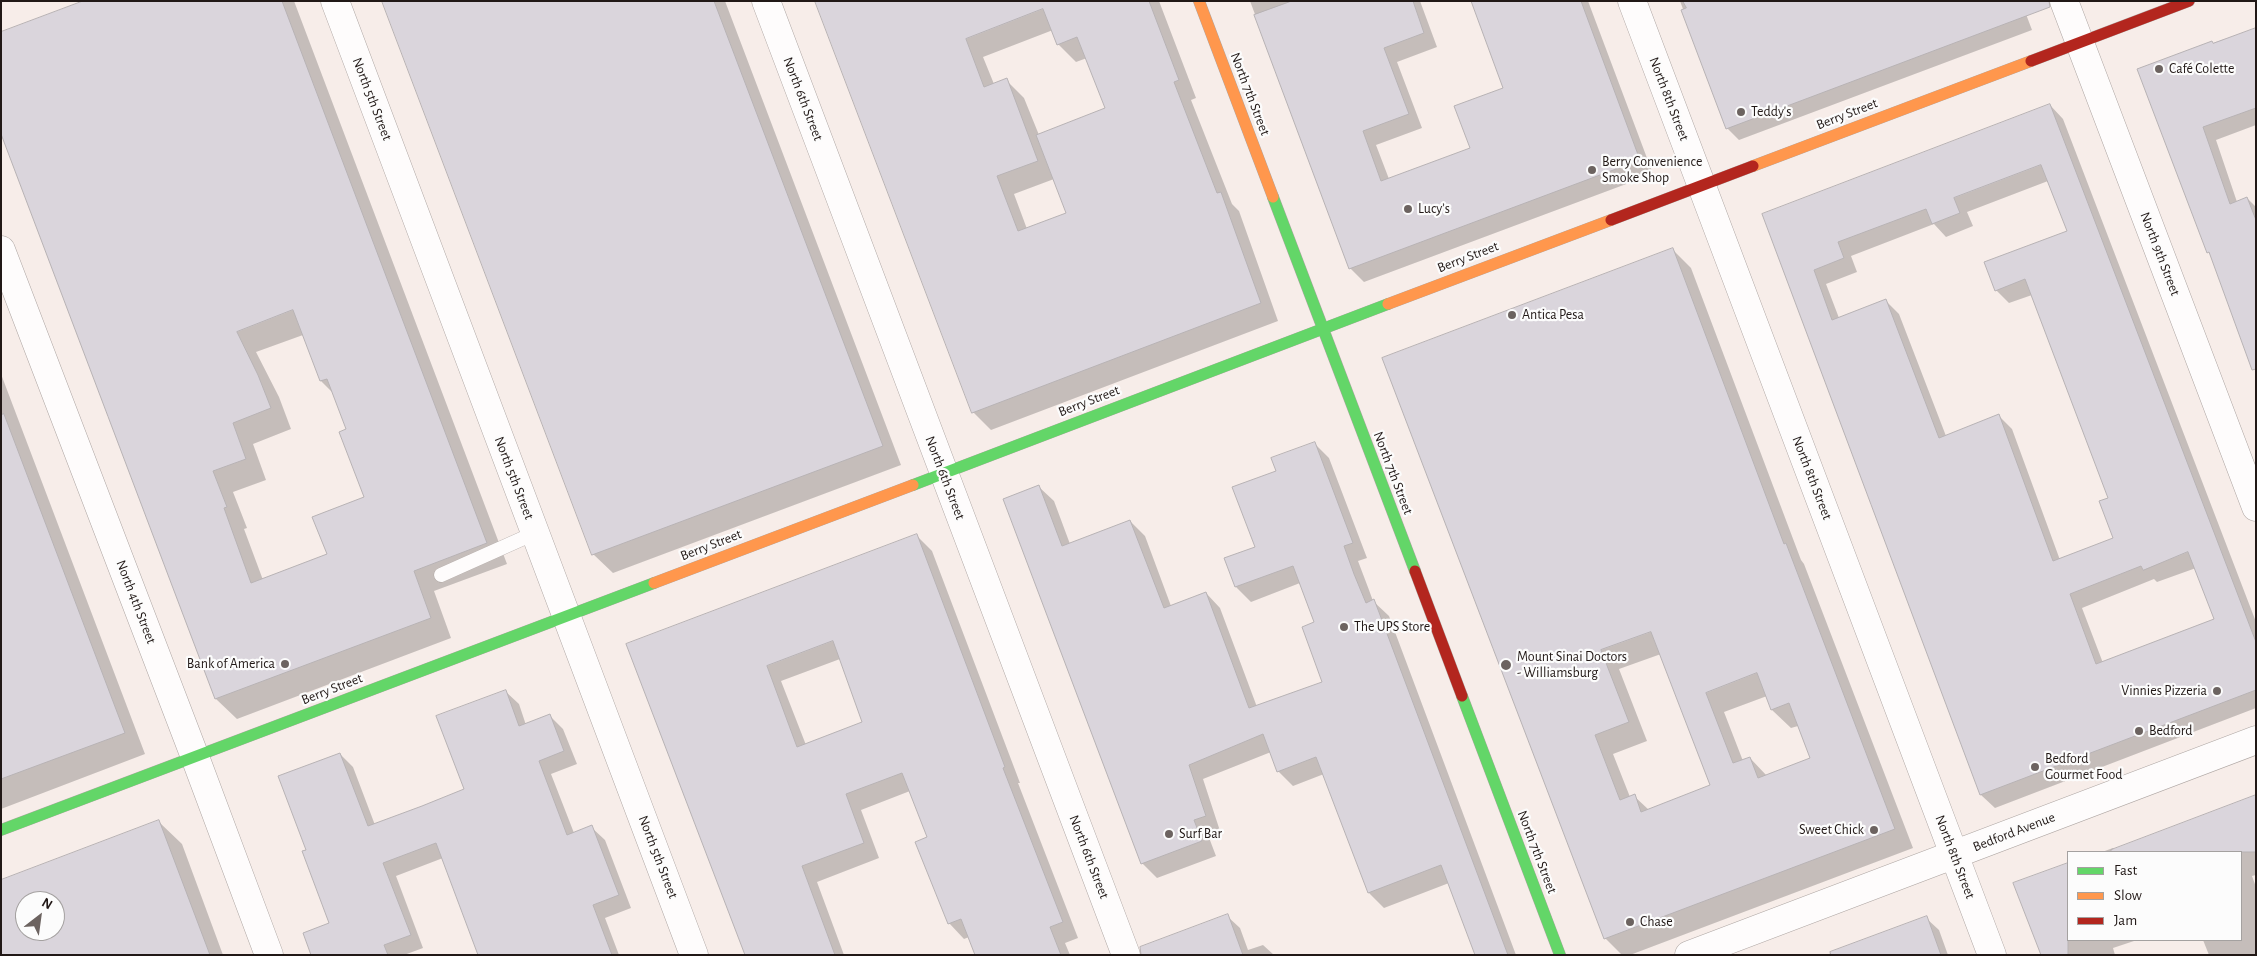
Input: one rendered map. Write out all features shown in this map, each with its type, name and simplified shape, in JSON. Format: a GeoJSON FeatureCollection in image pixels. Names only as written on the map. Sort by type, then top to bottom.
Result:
{"type":"FeatureCollection","features":[{"type":"Feature","properties":{"kind":"street","name":"North 5th Street"},"geometry":{"type":"LineString","coordinates":[[335,1],[694,955]]}},
{"type":"Feature","properties":{"kind":"street","name":"North 6th Street"},"geometry":{"type":"LineString","coordinates":[[766,1],[1126,955]]}},
{"type":"Feature","properties":{"kind":"street","name":"North 7th Street"},"geometry":{"type":"LineString","coordinates":[[1199,1],[1560,955]]}},
{"type":"Feature","properties":{"kind":"street","name":"North 8th Street"},"geometry":{"type":"LineString","coordinates":[[1632,1],[1992,955]]}},
{"type":"Feature","properties":{"kind":"street","name":"North 9th Street"},"geometry":{"type":"LineString","coordinates":[[2064,1],[2256,507]]}},
{"type":"Feature","properties":{"kind":"street","name":"Berry Street"},"geometry":{"type":"LineString","coordinates":[[1,830],[1701,184],[2189,1]]}},
{"type":"Feature","properties":{"kind":"street","name":"North 4th Street"},"geometry":{"type":"LineString","coordinates":[[1,250],[269,955]]}},
{"type":"Feature","properties":{"kind":"street","name":"Bedford Avenue"},"geometry":{"type":"LineString","coordinates":[[1689,955],[2256,740]]}},
{"type":"Feature","properties":{"kind":"lane"},"geometry":{"type":"LineString","coordinates":[[441,576],[535,533]]}},
{"type":"Feature","properties":{"kind":"building"},"geometry":{"type":"Polygon","coordinates":[[[83,1],[282,1],[487,543],[414,571],[431,618],[215,699],[1,134],[1,32],[83,1]],[[293,310],[237,332],[258,375],[271,408],[233,423],[246,459],[213,471],[227,507],[224,508],[251,583],[327,554],[312,517],[364,497],[339,432],[346,429],[327,379],[320,381],[293,310]]]}},
{"type":"Feature","properties":{"kind":"building"},"geometry":{"type":"Polygon","coordinates":[[[382,1],[714,1],[883,446],[592,555],[382,1]]]}},
{"type":"Feature","properties":{"kind":"building"},"geometry":{"type":"Polygon","coordinates":[[[815,1],[1149,1],[1179,80],[1174,82],[1217,193],[1221,192],[1261,303],[972,413],[815,1]],[[1043,9],[966,39],[984,87],[1007,78],[1038,161],[997,176],[1018,231],[1066,213],[1036,135],[1105,108],[1077,37],[1057,45],[1043,9]]]}},
{"type":"Feature","properties":{"kind":"building"},"geometry":{"type":"Polygon","coordinates":[[[1292,1],[1413,1],[1424,33],[1384,48],[1409,114],[1363,131],[1381,181],[1470,148],[1454,106],[1503,88],[1471,1],[1581,1],[1640,160],[1349,269],[1254,15],[1292,1]]]}},
{"type":"Feature","properties":{"kind":"building"},"geometry":{"type":"Polygon","coordinates":[[[1683,1],[2049,1],[2050,7],[1726,129],[1681,10],[1686,8],[1683,1]]]}},
{"type":"Feature","properties":{"kind":"building"},"geometry":{"type":"Polygon","coordinates":[[[2256,28],[2256,108],[2203,127],[2230,204],[2247,197],[2256,220],[2256,369],[2252,370],[2209,252],[2207,253],[2137,69],[2212,41],[2213,43],[2256,28]]]}},
{"type":"Feature","properties":{"kind":"building"},"geometry":{"type":"Polygon","coordinates":[[[2050,104],[2256,642],[2256,690],[1980,795],[1762,214],[2050,104]],[[2041,165],[1954,198],[1960,213],[1932,224],[1926,209],[1838,242],[1844,258],[1814,270],[1832,320],[1886,299],[1939,438],[1999,414],[2053,561],[2113,538],[2099,501],[2108,498],[2025,279],[1995,291],[1984,262],[2067,231],[2041,165]],[[2188,552],[2143,570],[2141,566],[2070,594],[2096,664],[2214,619],[2188,552]]]}},
{"type":"Feature","properties":{"kind":"building"},"geometry":{"type":"Polygon","coordinates":[[[1673,248],[1784,544],[1786,543],[1895,829],[1604,939],[1382,358],[1673,248]],[[1651,632],[1601,650],[1629,722],[1595,735],[1620,800],[1635,794],[1641,812],[1710,785],[1651,632]],[[1757,673],[1706,693],[1733,763],[1750,757],[1758,778],[1810,758],[1789,703],[1771,710],[1757,673]]]}},
{"type":"Feature","properties":{"kind":"building"},"geometry":{"type":"Polygon","coordinates":[[[4,414],[125,733],[1,779],[1,415],[4,414]]]}},
{"type":"Feature","properties":{"kind":"building"},"geometry":{"type":"Polygon","coordinates":[[[1315,442],[1353,543],[1344,546],[1354,574],[1366,603],[1374,599],[1508,955],[1475,955],[1441,865],[1368,893],[1316,757],[1277,772],[1263,734],[1189,765],[1206,816],[1194,820],[1202,841],[1141,864],[1003,499],[1039,485],[1062,546],[1130,520],[1164,608],[1206,592],[1249,708],[1322,682],[1302,627],[1314,622],[1293,566],[1235,587],[1224,558],[1255,547],[1232,487],[1276,471],[1271,458],[1315,442]]]}},
{"type":"Feature","properties":{"kind":"building"},"geometry":{"type":"Polygon","coordinates":[[[917,534],[1005,767],[1003,768],[1063,922],[1050,927],[1061,955],[975,955],[961,919],[948,924],[915,842],[927,837],[902,773],[846,794],[864,843],[802,866],[835,955],[745,955],[626,644],[917,534]],[[833,641],[767,666],[797,747],[862,722],[833,641]]]}},
{"type":"Feature","properties":{"kind":"building"},"geometry":{"type":"Polygon","coordinates":[[[506,690],[519,726],[550,714],[564,751],[539,761],[567,835],[592,825],[619,895],[593,905],[612,955],[478,955],[436,843],[383,863],[411,935],[384,945],[388,955],[311,955],[303,933],[329,923],[302,851],[306,850],[278,776],[340,753],[368,826],[422,806],[464,789],[436,716],[506,690]]]}},
{"type":"Feature","properties":{"kind":"building"},"geometry":{"type":"Polygon","coordinates":[[[2256,795],[2256,852],[2111,850],[2256,795]]]}},
{"type":"Feature","properties":{"kind":"building"},"geometry":{"type":"Polygon","coordinates":[[[159,820],[210,955],[1,955],[1,880],[159,820]]]}},
{"type":"Feature","properties":{"kind":"building"},"geometry":{"type":"Polygon","coordinates":[[[2067,863],[2068,955],[2041,955],[2013,883],[2067,863]]]}},
{"type":"Feature","properties":{"kind":"building"},"geometry":{"type":"Polygon","coordinates":[[[1228,914],[1243,955],[1141,955],[1140,947],[1228,914]]]}},
{"type":"Feature","properties":{"kind":"building"},"geometry":{"type":"Polygon","coordinates":[[[1927,916],[1941,955],[1831,955],[1830,952],[1927,916]]]}},
{"type":"Feature","properties":{"kind":"traffic: fast"},"geometry":{"type":"LineString","coordinates":[[1273,197],[1415,571]]}},
{"type":"Feature","properties":{"kind":"traffic: fast"},"geometry":{"type":"LineString","coordinates":[[913,485],[1388,304]]}},
{"type":"Feature","properties":{"kind":"traffic: fast"},"geometry":{"type":"LineString","coordinates":[[1,830],[654,583]]}},
{"type":"Feature","properties":{"kind":"traffic: fast"},"geometry":{"type":"LineString","coordinates":[[1462,696],[1560,955]]}},
{"type":"Feature","properties":{"kind":"traffic: slow"},"geometry":{"type":"LineString","coordinates":[[1199,1],[1273,197]]}},
{"type":"Feature","properties":{"kind":"traffic: slow"},"geometry":{"type":"LineString","coordinates":[[1753,166],[2031,61]]}},
{"type":"Feature","properties":{"kind":"traffic: slow"},"geometry":{"type":"LineString","coordinates":[[1388,304],[1611,220]]}},
{"type":"Feature","properties":{"kind":"traffic: slow"},"geometry":{"type":"LineString","coordinates":[[654,583],[913,485]]}},
{"type":"Feature","properties":{"kind":"traffic: jam"},"geometry":{"type":"LineString","coordinates":[[2031,61],[2189,1]]}},
{"type":"Feature","properties":{"kind":"traffic: jam"},"geometry":{"type":"LineString","coordinates":[[1611,220],[1753,166]]}},
{"type":"Feature","properties":{"kind":"traffic: jam"},"geometry":{"type":"LineString","coordinates":[[1415,571],[1462,696]]}},
{"type":"Feature","properties":{"kind":"place","name":"Café Colette"},"geometry":{"type":"Point","coordinates":[2159,69]}},
{"type":"Feature","properties":{"kind":"place","name":"Teddy's"},"geometry":{"type":"Point","coordinates":[1741,112]}},
{"type":"Feature","properties":{"kind":"place","name":"Berry Convenience Smoke Shop"},"geometry":{"type":"Point","coordinates":[1592,170]}},
{"type":"Feature","properties":{"kind":"place","name":"Lucy’s"},"geometry":{"type":"Point","coordinates":[1408,209]}},
{"type":"Feature","properties":{"kind":"place","name":"Antica Pesa"},"geometry":{"type":"Point","coordinates":[1512,315]}},
{"type":"Feature","properties":{"kind":"place","name":"The UPS Store"},"geometry":{"type":"Point","coordinates":[1344,627]}},
{"type":"Feature","properties":{"kind":"place","name":"Bank of America"},"geometry":{"type":"Point","coordinates":[285,664]}},
{"type":"Feature","properties":{"kind":"place","name":"Mount Sinai Doctors - Williamsburg"},"geometry":{"type":"Point","coordinates":[1506,665]}},
{"type":"Feature","properties":{"kind":"place","name":"Vinnies Pizzeria"},"geometry":{"type":"Point","coordinates":[2217,691]}},
{"type":"Feature","properties":{"kind":"place","name":"Bedford"},"geometry":{"type":"Point","coordinates":[2139,731]}},
{"type":"Feature","properties":{"kind":"place","name":"Bedford Gourmet Food"},"geometry":{"type":"Point","coordinates":[2035,767]}},
{"type":"Feature","properties":{"kind":"place","name":"Sweet Chick"},"geometry":{"type":"Point","coordinates":[1874,830]}},
{"type":"Feature","properties":{"kind":"place","name":"Surf Bar"},"geometry":{"type":"Point","coordinates":[1169,834]}},
{"type":"Feature","properties":{"kind":"place","name":"Chase"},"geometry":{"type":"Point","coordinates":[1630,922]}}]}
